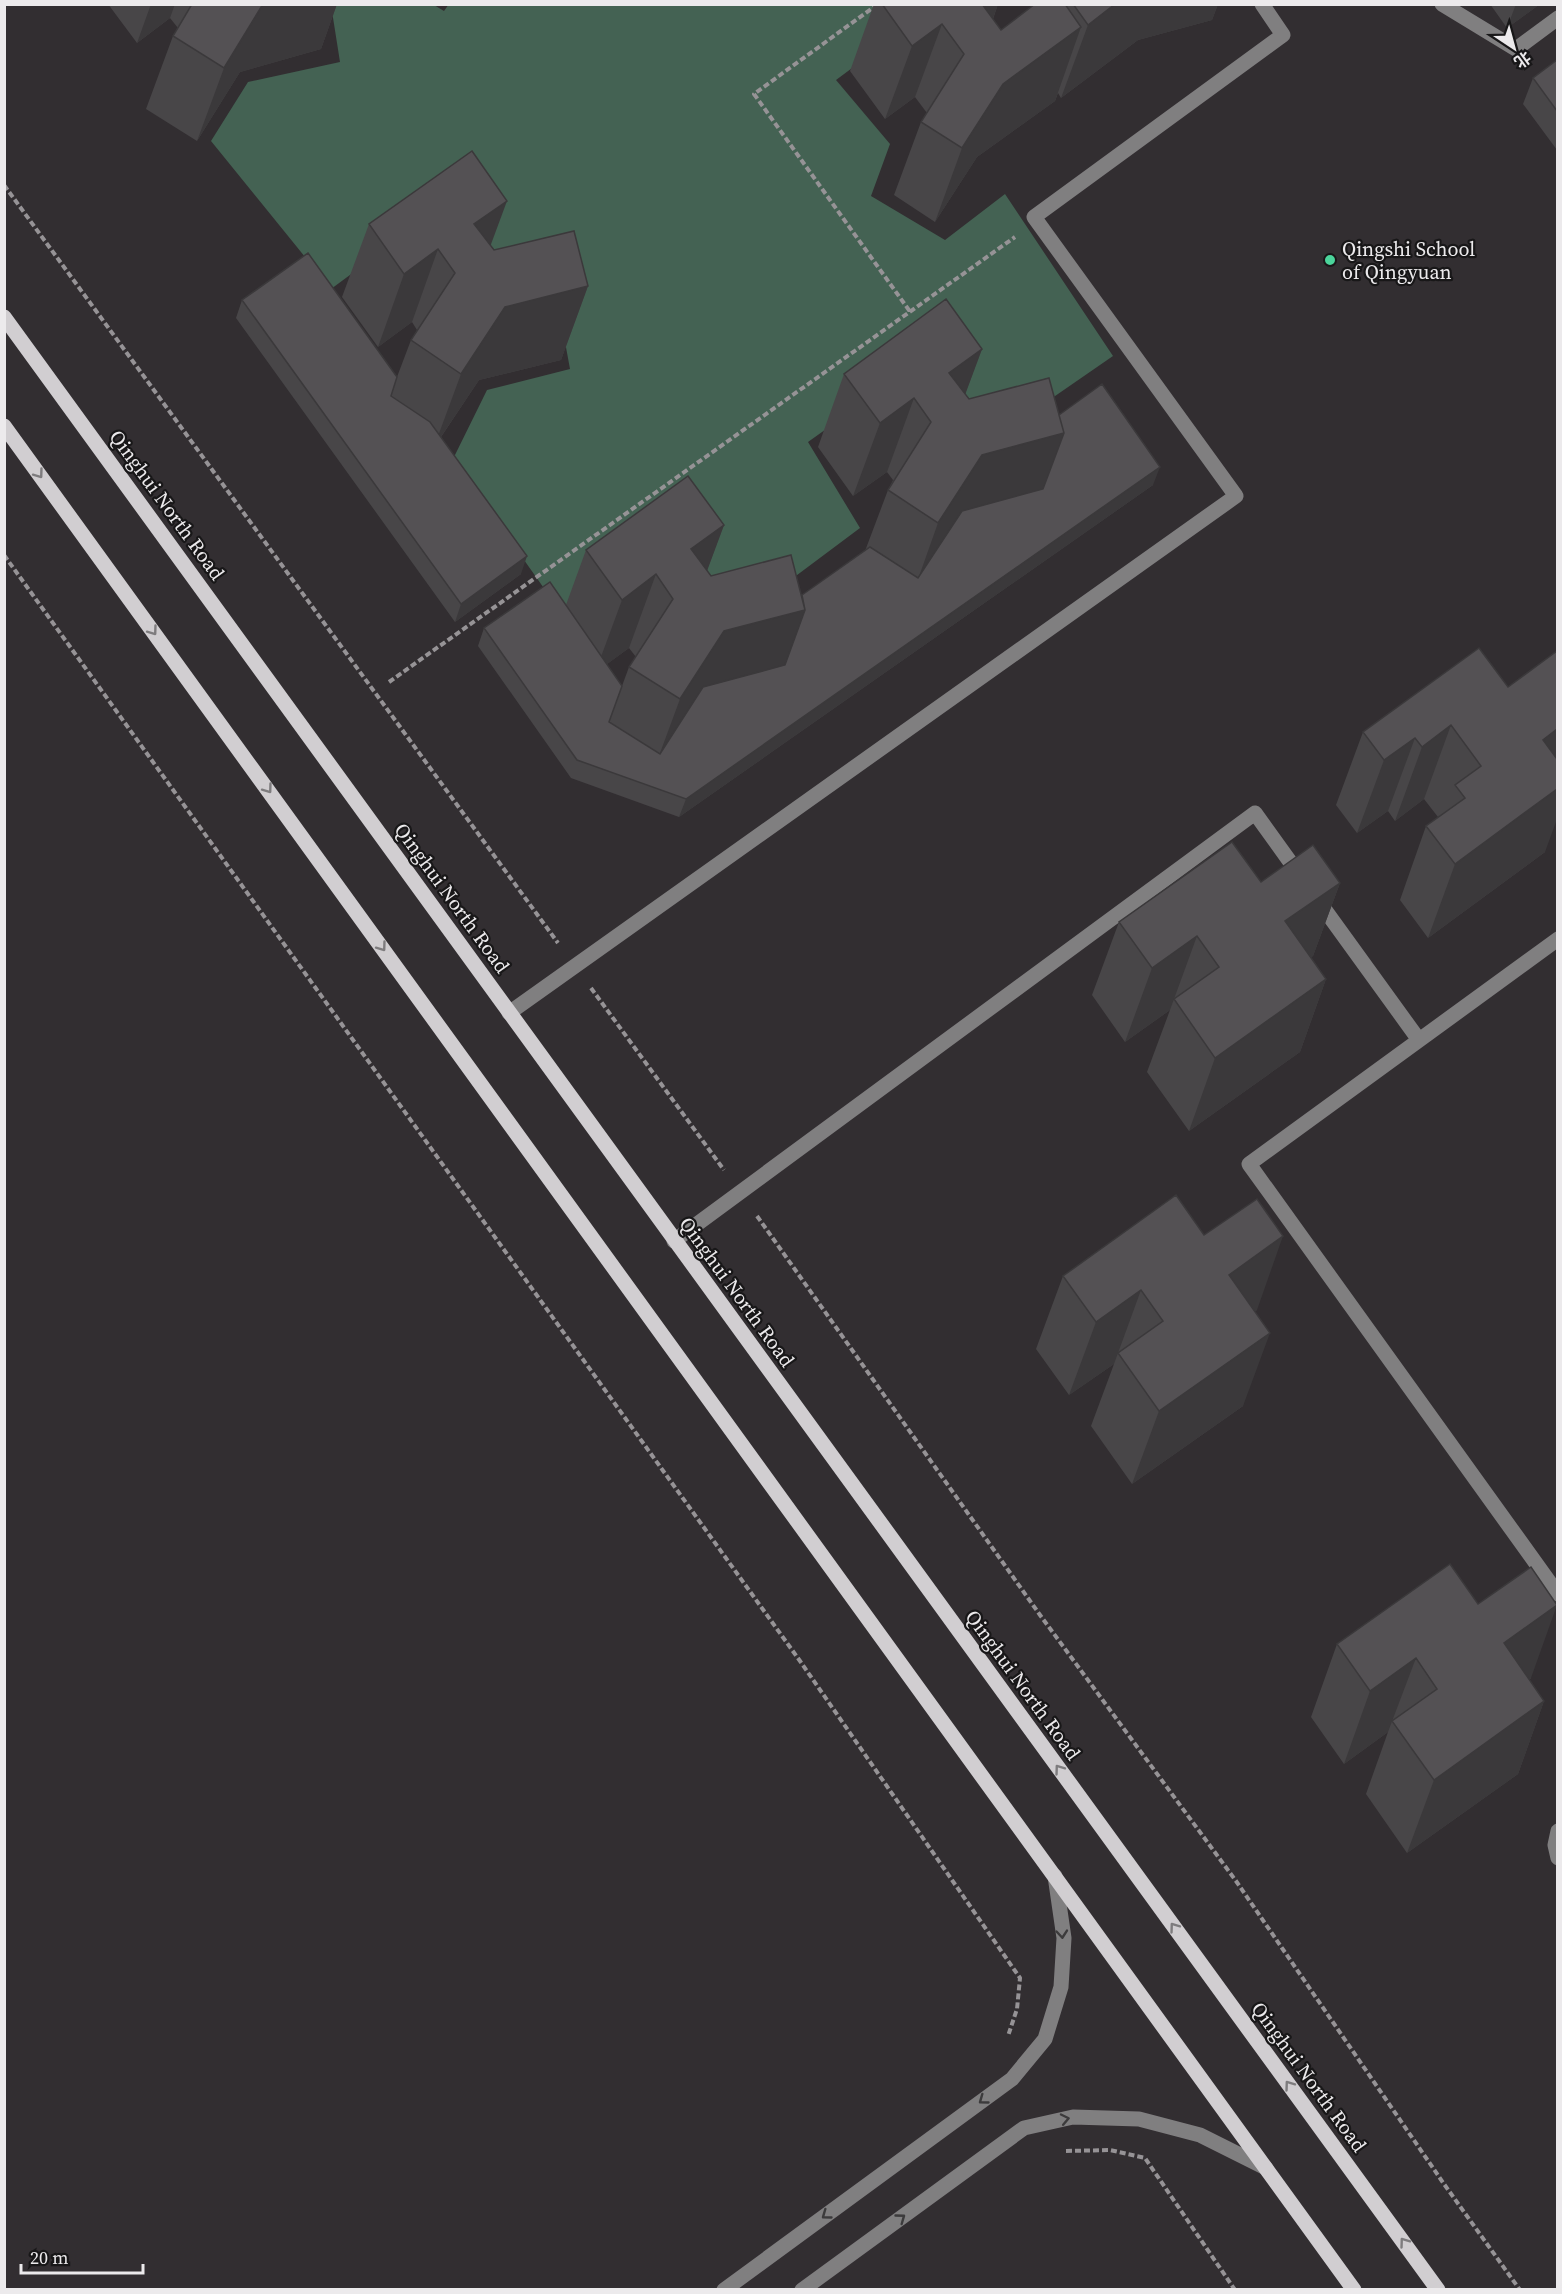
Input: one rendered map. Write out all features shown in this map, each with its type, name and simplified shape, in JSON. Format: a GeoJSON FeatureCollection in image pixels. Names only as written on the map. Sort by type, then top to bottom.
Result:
{"type":"FeatureCollection","features":[{"type":"Feature","properties":{"kind":"main road","name":"Qinghui North Road"},"geometry":{"type":"LineString","coordinates":[[4,317],[1438,2289]]}},
{"type":"Feature","properties":{"kind":"main road"},"geometry":{"type":"LineString","coordinates":[[4,426],[1354,2289]]}},
{"type":"Feature","properties":{"kind":"street"},"geometry":{"type":"LineString","coordinates":[[509,1013],[1236,496],[1034,217],[1283,35],[1262,4]]}},
{"type":"Feature","properties":{"kind":"street"},"geometry":{"type":"LineString","coordinates":[[1443,4],[1516,49],[1557,18]]}},
{"type":"Feature","properties":{"kind":"street"},"geometry":{"type":"LineString","coordinates":[[674,1241],[1255,813],[1419,1040]]}},
{"type":"Feature","properties":{"kind":"street"},"geometry":{"type":"LineString","coordinates":[[1557,939],[1249,1164],[1557,1594]]}},
{"type":"Feature","properties":{"kind":"street"},"geometry":{"type":"LineString","coordinates":[[1557,1831],[1557,1858]]}},
{"type":"Feature","properties":{"kind":"street"},"geometry":{"type":"LineString","coordinates":[[724,2289],[1012,2079],[1045,2039],[1061,1986],[1064,1938],[1055,1876]]}},
{"type":"Feature","properties":{"kind":"street"},"geometry":{"type":"LineString","coordinates":[[802,2289],[1024,2128],[1073,2116],[1139,2119],[1200,2135],[1266,2168]]}},
{"type":"Feature","properties":{"kind":"path"},"geometry":{"type":"LineString","coordinates":[[878,4],[754,94],[911,313]]}},
{"type":"Feature","properties":{"kind":"path"},"geometry":{"type":"LineString","coordinates":[[4,185],[740,1191],[1040,1615],[1236,1881],[1443,2184],[1520,2289]]}},
{"type":"Feature","properties":{"kind":"path"},"geometry":{"type":"LineString","coordinates":[[389,682],[911,313],[1021,233],[1034,217]]}},
{"type":"Feature","properties":{"kind":"path"},"geometry":{"type":"LineString","coordinates":[[4,555],[794,1652],[1020,1978],[1017,2009],[1006,2042]]}},
{"type":"Feature","properties":{"kind":"path"},"geometry":{"type":"LineString","coordinates":[[1058,2152],[1110,2150],[1145,2158],[1236,2289]]}},
{"type":"Feature","properties":{"kind":"green space"},"geometry":{"type":"Polygon","coordinates":[[[449,4],[937,5],[836,80],[890,144],[871,196],[945,240],[1005,194],[1113,356],[990,441],[930,355],[808,442],[860,528],[729,626],[560,611],[453,459],[487,390],[570,369],[556,293],[512,296],[442,207],[331,289],[211,141],[248,82],[340,62],[331,5],[434,5],[444,11],[449,4]]]}},
{"type":"Feature","properties":{"kind":"building"},"geometry":{"type":"Polygon","coordinates":[[[192,4],[263,4],[224,68],[173,36],[192,4]]]}},
{"type":"Feature","properties":{"kind":"building"},"geometry":{"type":"Polygon","coordinates":[[[882,4],[982,4],[1001,30],[1035,4],[1065,4],[1081,27],[1003,84],[962,148],[921,122],[964,54],[942,24],[912,46],[882,4]]]}},
{"type":"Feature","properties":{"kind":"building"},"geometry":{"type":"Polygon","coordinates":[[[1073,4],[1115,4],[1088,25],[1073,4]]]}},
{"type":"Feature","properties":{"kind":"building"},"geometry":{"type":"Polygon","coordinates":[[[1557,60],[1557,111],[1533,78],[1557,60]]]}},
{"type":"Feature","properties":{"kind":"building"},"geometry":{"type":"Polygon","coordinates":[[[472,151],[507,201],[474,224],[494,250],[574,231],[588,286],[505,307],[461,374],[411,340],[455,273],[438,249],[404,274],[369,224],[472,151]]]}},
{"type":"Feature","properties":{"kind":"building"},"geometry":{"type":"Polygon","coordinates":[[[308,253],[397,377],[391,396],[430,422],[527,556],[461,604],[242,300],[308,253]]]}},
{"type":"Feature","properties":{"kind":"building"},"geometry":{"type":"Polygon","coordinates":[[[946,299],[982,349],[949,373],[969,399],[1049,378],[1064,433],[982,455],[938,523],[888,490],[931,422],[914,398],[880,423],[844,374],[946,299]]]}},
{"type":"Feature","properties":{"kind":"building"},"geometry":{"type":"Polygon","coordinates":[[[1102,384],[1160,467],[686,799],[577,760],[484,628],[550,582],[622,686],[609,722],[660,754],[703,687],[785,665],[805,610],[802,595],[870,547],[918,578],[962,511],[1043,489],[1064,433],[1059,415],[1102,384]]]}},
{"type":"Feature","properties":{"kind":"building"},"geometry":{"type":"Polygon","coordinates":[[[688,476],[724,525],[691,549],[711,576],[791,555],[805,610],[724,631],[680,699],[629,667],[673,599],[656,574],[622,600],[586,550],[688,476]]]}},
{"type":"Feature","properties":{"kind":"building"},"geometry":{"type":"Polygon","coordinates":[[[1479,648],[1508,687],[1557,651],[1557,729],[1543,740],[1557,759],[1557,789],[1455,864],[1426,826],[1465,798],[1455,785],[1481,766],[1451,725],[1422,747],[1415,738],[1384,760],[1363,732],[1479,648]]]}},
{"type":"Feature","properties":{"kind":"building"},"geometry":{"type":"Polygon","coordinates":[[[1232,842],[1261,882],[1313,845],[1340,883],[1285,921],[1326,979],[1215,1058],[1174,999],[1219,967],[1197,936],[1152,968],[1119,922],[1232,842]]]}},
{"type":"Feature","properties":{"kind":"building"},"geometry":{"type":"Polygon","coordinates":[[[1176,1195],[1204,1235],[1257,1199],[1283,1236],[1229,1275],[1270,1333],[1159,1411],[1118,1353],[1163,1321],[1141,1290],[1096,1322],[1063,1276],[1176,1195]]]}},
{"type":"Feature","properties":{"kind":"building"},"geometry":{"type":"Polygon","coordinates":[[[1450,1564],[1478,1604],[1531,1567],[1557,1605],[1504,1643],[1544,1701],[1434,1780],[1392,1721],[1437,1689],[1416,1658],[1370,1691],[1337,1644],[1450,1564]]]}},
{"type":"Feature","properties":{"kind":"place","name":"Qingshi School of Qingyuan"},"geometry":{"type":"Point","coordinates":[1330,260]}}]}
